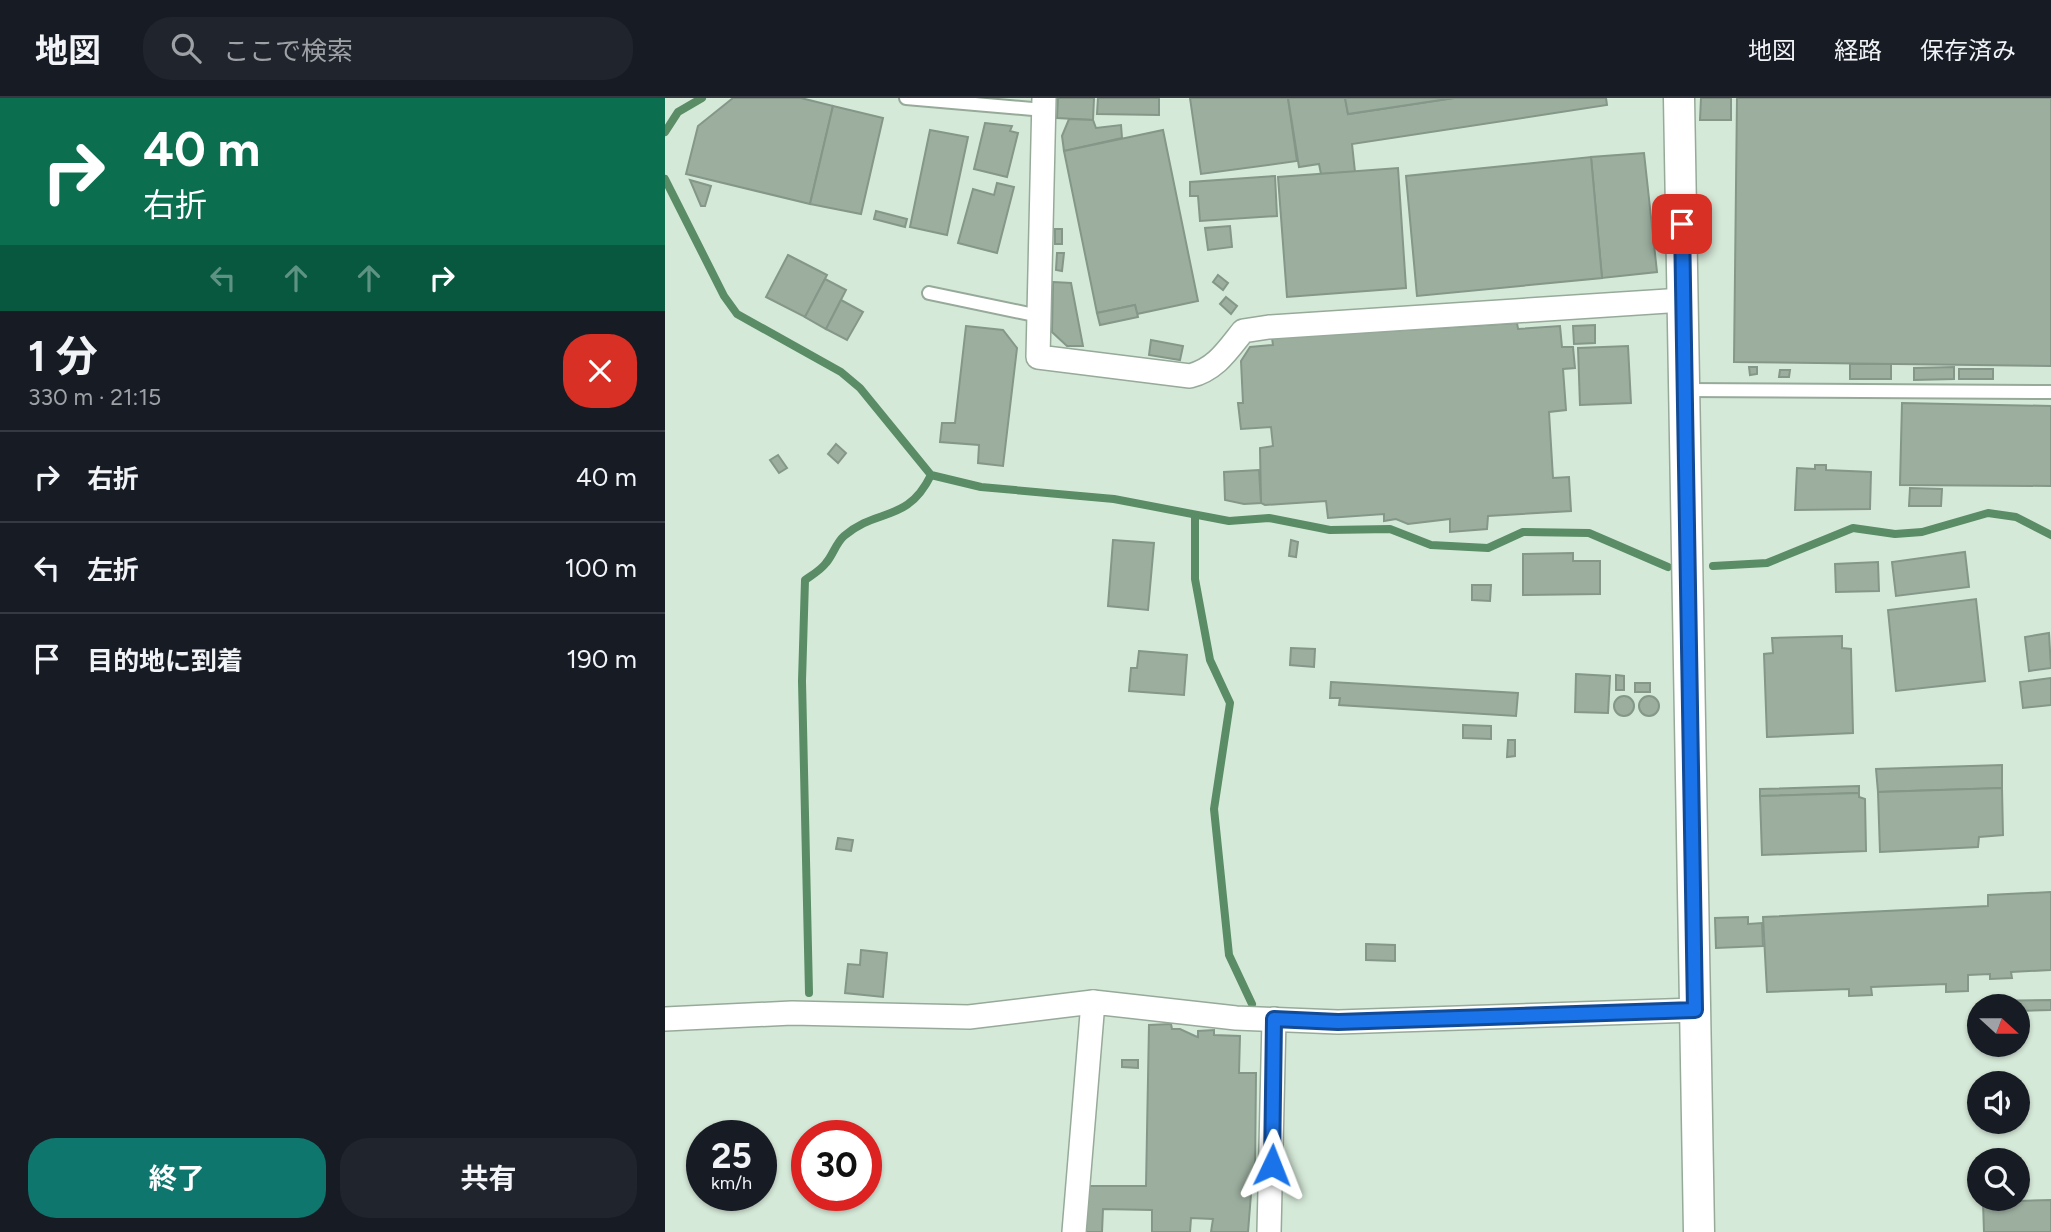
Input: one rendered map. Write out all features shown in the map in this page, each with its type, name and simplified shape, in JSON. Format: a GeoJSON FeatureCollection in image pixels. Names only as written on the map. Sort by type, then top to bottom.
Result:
{"type":"FeatureCollection","features":[{"type":"Feature","properties":{"kind":"street"},"geometry":{"type":"LineString","coordinates":[[1679,98],[1699,1232]]}},
{"type":"Feature","properties":{"kind":"street"},"geometry":{"type":"LineString","coordinates":[[1044,104],[1038,357],[1190,376],[1206,371],[1220,360],[1243,331],[1269,327],[1683,300]]}},
{"type":"Feature","properties":{"kind":"street"},"geometry":{"type":"LineString","coordinates":[[665,1019],[792,1013],[969,1017],[1093,1002],[1274,1019],[1338,1022],[1695,1010]]}},
{"type":"Feature","properties":{"kind":"street"},"geometry":{"type":"LineString","coordinates":[[1074,1232],[1093,1002]]}},
{"type":"Feature","properties":{"kind":"street"},"geometry":{"type":"LineString","coordinates":[[1269,1232],[1274,1019]]}},
{"type":"Feature","properties":{"kind":"lane"},"geometry":{"type":"LineString","coordinates":[[906,98],[1044,104]]}},
{"type":"Feature","properties":{"kind":"lane"},"geometry":{"type":"LineString","coordinates":[[929,293],[1038,316]]}},
{"type":"Feature","properties":{"kind":"lane"},"geometry":{"type":"LineString","coordinates":[[1684,390],[2051,393]]}},
{"type":"Feature","properties":{"kind":"building"},"geometry":{"type":"Polygon","coordinates":[[[733,98],[801,98],[833,106],[810,204],[686,174],[698,126],[733,98]]]}},
{"type":"Feature","properties":{"kind":"building"},"geometry":{"type":"Polygon","coordinates":[[[1058,98],[1094,98],[1093,120],[1057,118],[1058,98]]]}},
{"type":"Feature","properties":{"kind":"building"},"geometry":{"type":"Polygon","coordinates":[[[1098,98],[1159,98],[1159,115],[1097,114],[1098,98]]]}},
{"type":"Feature","properties":{"kind":"building"},"geometry":{"type":"Polygon","coordinates":[[[1190,98],[1288,98],[1297,161],[1201,174],[1190,98]]]}},
{"type":"Feature","properties":{"kind":"building"},"geometry":{"type":"Polygon","coordinates":[[[1288,98],[1345,98],[1348,114],[1454,98],[1606,98],[1607,105],[1352,144],[1355,172],[1321,174],[1319,164],[1299,167],[1288,98]]]}},
{"type":"Feature","properties":{"kind":"building"},"geometry":{"type":"Polygon","coordinates":[[[1345,98],[1454,98],[1348,114],[1345,98]]]}},
{"type":"Feature","properties":{"kind":"building"},"geometry":{"type":"Polygon","coordinates":[[[1701,98],[1731,98],[1731,120],[1700,120],[1701,98]]]}},
{"type":"Feature","properties":{"kind":"building"},"geometry":{"type":"Polygon","coordinates":[[[1737,98],[2051,98],[2051,366],[1734,362],[1737,98]]]}},
{"type":"Feature","properties":{"kind":"building"},"geometry":{"type":"Polygon","coordinates":[[[833,106],[883,118],[861,214],[810,204],[833,106]]]}},
{"type":"Feature","properties":{"kind":"building"},"geometry":{"type":"Polygon","coordinates":[[[1069,119],[1093,120],[1096,128],[1121,125],[1122,138],[1064,151],[1062,136],[1069,119]]]}},
{"type":"Feature","properties":{"kind":"building"},"geometry":{"type":"Polygon","coordinates":[[[985,123],[1012,126],[1010,131],[1018,133],[1007,177],[974,169],[985,123]]]}},
{"type":"Feature","properties":{"kind":"building"},"geometry":{"type":"Polygon","coordinates":[[[930,130],[968,137],[947,235],[910,227],[930,130]]]}},
{"type":"Feature","properties":{"kind":"building"},"geometry":{"type":"Polygon","coordinates":[[[1163,130],[1198,301],[1137,314],[1135,305],[1097,313],[1064,151],[1163,130]]]}},
{"type":"Feature","properties":{"kind":"building"},"geometry":{"type":"Polygon","coordinates":[[[1644,153],[1657,272],[1602,278],[1591,157],[1644,153]]]}},
{"type":"Feature","properties":{"kind":"building"},"geometry":{"type":"Polygon","coordinates":[[[1591,157],[1602,278],[1417,296],[1406,176],[1591,157]]]}},
{"type":"Feature","properties":{"kind":"building"},"geometry":{"type":"Polygon","coordinates":[[[1398,168],[1406,288],[1287,297],[1278,177],[1398,168]]]}},
{"type":"Feature","properties":{"kind":"building"},"geometry":{"type":"Polygon","coordinates":[[[1275,176],[1277,216],[1200,221],[1198,196],[1190,196],[1190,182],[1275,176]]]}},
{"type":"Feature","properties":{"kind":"building"},"geometry":{"type":"Polygon","coordinates":[[[690,180],[711,186],[705,206],[701,206],[690,180]]]}},
{"type":"Feature","properties":{"kind":"building"},"geometry":{"type":"Polygon","coordinates":[[[997,183],[1014,187],[997,253],[958,243],[973,189],[994,195],[997,183]]]}},
{"type":"Feature","properties":{"kind":"building"},"geometry":{"type":"Polygon","coordinates":[[[876,211],[907,219],[905,227],[874,219],[876,211]]]}},
{"type":"Feature","properties":{"kind":"building"},"geometry":{"type":"Polygon","coordinates":[[[1230,226],[1232,247],[1208,250],[1205,228],[1230,226]]]}},
{"type":"Feature","properties":{"kind":"building"},"geometry":{"type":"Polygon","coordinates":[[[1055,229],[1062,229],[1062,244],[1055,244],[1055,229]]]}},
{"type":"Feature","properties":{"kind":"building"},"geometry":{"type":"Polygon","coordinates":[[[1057,253],[1064,253],[1062,271],[1056,270],[1057,253]]]}},
{"type":"Feature","properties":{"kind":"building"},"geometry":{"type":"Polygon","coordinates":[[[788,255],[827,275],[805,317],[766,297],[788,255]]]}},
{"type":"Feature","properties":{"kind":"building"},"geometry":{"type":"Polygon","coordinates":[[[1218,275],[1228,283],[1223,290],[1213,282],[1218,275]]]}},
{"type":"Feature","properties":{"kind":"building"},"geometry":{"type":"Polygon","coordinates":[[[825,279],[846,290],[826,329],[805,317],[825,279]]]}},
{"type":"Feature","properties":{"kind":"building"},"geometry":{"type":"Polygon","coordinates":[[[1053,282],[1071,283],[1083,346],[1067,346],[1052,332],[1053,282]]]}},
{"type":"Feature","properties":{"kind":"building"},"geometry":{"type":"Polygon","coordinates":[[[1226,297],[1237,306],[1231,314],[1220,304],[1226,297]]]}},
{"type":"Feature","properties":{"kind":"building"},"geometry":{"type":"Polygon","coordinates":[[[841,300],[863,312],[847,340],[826,329],[841,300]]]}},
{"type":"Feature","properties":{"kind":"building"},"geometry":{"type":"Polygon","coordinates":[[[1135,305],[1138,317],[1100,325],[1097,313],[1135,305]]]}},
{"type":"Feature","properties":{"kind":"building"},"geometry":{"type":"Polygon","coordinates":[[[1517,323],[1518,329],[1560,326],[1562,347],[1573,347],[1575,368],[1563,369],[1566,410],[1549,412],[1553,478],[1569,477],[1571,511],[1488,516],[1487,529],[1450,532],[1450,519],[1408,524],[1396,519],[1384,521],[1384,514],[1328,518],[1326,501],[1265,505],[1261,503],[1260,448],[1273,446],[1271,427],[1241,429],[1238,403],[1243,403],[1241,361],[1250,347],[1273,345],[1272,338],[1517,323]]]}},
{"type":"Feature","properties":{"kind":"building"},"geometry":{"type":"Polygon","coordinates":[[[1595,325],[1595,343],[1574,344],[1573,326],[1595,325]]]}},
{"type":"Feature","properties":{"kind":"building"},"geometry":{"type":"Polygon","coordinates":[[[966,326],[1003,330],[1017,348],[1003,466],[978,463],[979,445],[940,442],[942,423],[955,423],[966,326]]]}},
{"type":"Feature","properties":{"kind":"building"},"geometry":{"type":"Polygon","coordinates":[[[1151,340],[1183,346],[1180,360],[1149,355],[1151,340]]]}},
{"type":"Feature","properties":{"kind":"building"},"geometry":{"type":"Polygon","coordinates":[[[1628,346],[1631,403],[1580,405],[1578,348],[1628,346]]]}},
{"type":"Feature","properties":{"kind":"building"},"geometry":{"type":"Polygon","coordinates":[[[1850,364],[1891,364],[1891,379],[1850,379],[1850,364]]]}},
{"type":"Feature","properties":{"kind":"building"},"geometry":{"type":"Polygon","coordinates":[[[1749,367],[1757,367],[1757,374],[1750,375],[1749,367]]]}},
{"type":"Feature","properties":{"kind":"building"},"geometry":{"type":"Polygon","coordinates":[[[1954,367],[1954,379],[1914,380],[1914,368],[1954,367]]]}},
{"type":"Feature","properties":{"kind":"building"},"geometry":{"type":"Polygon","coordinates":[[[1959,369],[1993,369],[1993,379],[1959,379],[1959,369]]]}},
{"type":"Feature","properties":{"kind":"building"},"geometry":{"type":"Polygon","coordinates":[[[1780,370],[1790,370],[1789,377],[1779,377],[1780,370]]]}},
{"type":"Feature","properties":{"kind":"building"},"geometry":{"type":"Polygon","coordinates":[[[1902,403],[2051,406],[2051,486],[1900,485],[1902,403]]]}},
{"type":"Feature","properties":{"kind":"building"},"geometry":{"type":"Polygon","coordinates":[[[836,444],[846,453],[838,463],[828,454],[836,444]]]}},
{"type":"Feature","properties":{"kind":"building"},"geometry":{"type":"Polygon","coordinates":[[[778,455],[787,468],[779,473],[770,460],[778,455]]]}},
{"type":"Feature","properties":{"kind":"building"},"geometry":{"type":"Polygon","coordinates":[[[1815,465],[1826,465],[1826,470],[1871,472],[1870,509],[1795,510],[1797,468],[1815,469],[1815,465]]]}},
{"type":"Feature","properties":{"kind":"building"},"geometry":{"type":"Polygon","coordinates":[[[1259,470],[1261,503],[1244,504],[1225,500],[1224,472],[1259,470]]]}},
{"type":"Feature","properties":{"kind":"building"},"geometry":{"type":"Polygon","coordinates":[[[1910,488],[1942,489],[1941,506],[1909,506],[1910,488]]]}},
{"type":"Feature","properties":{"kind":"building"},"geometry":{"type":"Polygon","coordinates":[[[1113,540],[1154,543],[1148,610],[1108,606],[1113,540]]]}},
{"type":"Feature","properties":{"kind":"building"},"geometry":{"type":"Polygon","coordinates":[[[1291,540],[1298,542],[1296,557],[1289,556],[1291,540]]]}},
{"type":"Feature","properties":{"kind":"building"},"geometry":{"type":"Polygon","coordinates":[[[1965,552],[1969,587],[1896,596],[1892,562],[1965,552]]]}},
{"type":"Feature","properties":{"kind":"building"},"geometry":{"type":"Polygon","coordinates":[[[1573,553],[1573,561],[1600,561],[1600,594],[1523,595],[1523,554],[1573,553]]]}},
{"type":"Feature","properties":{"kind":"building"},"geometry":{"type":"Polygon","coordinates":[[[1878,562],[1879,591],[1836,592],[1835,564],[1878,562]]]}},
{"type":"Feature","properties":{"kind":"building"},"geometry":{"type":"Polygon","coordinates":[[[1472,585],[1491,585],[1490,601],[1472,600],[1472,585]]]}},
{"type":"Feature","properties":{"kind":"building"},"geometry":{"type":"Polygon","coordinates":[[[1976,599],[1985,681],[1896,691],[1888,610],[1976,599]]]}},
{"type":"Feature","properties":{"kind":"building"},"geometry":{"type":"Polygon","coordinates":[[[2049,633],[2051,668],[2029,671],[2025,637],[2049,633]]]}},
{"type":"Feature","properties":{"kind":"building"},"geometry":{"type":"Polygon","coordinates":[[[1842,636],[1842,648],[1851,649],[1853,733],[1767,737],[1764,654],[1773,653],[1772,638],[1842,636]]]}},
{"type":"Feature","properties":{"kind":"building"},"geometry":{"type":"Polygon","coordinates":[[[1291,648],[1315,649],[1314,667],[1290,665],[1291,648]]]}},
{"type":"Feature","properties":{"kind":"building"},"geometry":{"type":"Polygon","coordinates":[[[1139,651],[1187,655],[1184,695],[1129,691],[1131,668],[1137,668],[1139,651]]]}},
{"type":"Feature","properties":{"kind":"building"},"geometry":{"type":"Polygon","coordinates":[[[1576,674],[1610,676],[1608,713],[1575,712],[1576,674]]]}},
{"type":"Feature","properties":{"kind":"building"},"geometry":{"type":"Polygon","coordinates":[[[1616,675],[1624,676],[1624,690],[1616,690],[1616,675]]]}},
{"type":"Feature","properties":{"kind":"building"},"geometry":{"type":"Polygon","coordinates":[[[2051,678],[2051,705],[2023,708],[2020,682],[2051,678]]]}},
{"type":"Feature","properties":{"kind":"building"},"geometry":{"type":"Polygon","coordinates":[[[1331,682],[1518,693],[1516,716],[1339,705],[1340,698],[1330,698],[1331,682]]]}},
{"type":"Feature","properties":{"kind":"building"},"geometry":{"type":"Polygon","coordinates":[[[1635,683],[1650,683],[1650,692],[1635,692],[1635,683]]]}},
{"type":"Feature","properties":{"kind":"building"},"geometry":{"type":"Polygon","coordinates":[[[1624,696],[1631,699],[1634,706],[1631,713],[1624,716],[1617,713],[1614,706],[1617,699],[1624,696]]]}},
{"type":"Feature","properties":{"kind":"building"},"geometry":{"type":"Polygon","coordinates":[[[1649,696],[1656,699],[1659,706],[1656,713],[1649,716],[1642,713],[1639,706],[1642,699],[1649,696]]]}},
{"type":"Feature","properties":{"kind":"building"},"geometry":{"type":"Polygon","coordinates":[[[1463,725],[1491,726],[1491,739],[1463,738],[1463,725]]]}},
{"type":"Feature","properties":{"kind":"building"},"geometry":{"type":"Polygon","coordinates":[[[1508,740],[1515,740],[1515,756],[1507,757],[1508,740]]]}},
{"type":"Feature","properties":{"kind":"building"},"geometry":{"type":"Polygon","coordinates":[[[2002,765],[2002,788],[1878,792],[1876,769],[2002,765]]]}},
{"type":"Feature","properties":{"kind":"building"},"geometry":{"type":"Polygon","coordinates":[[[1859,786],[1859,793],[1760,796],[1760,789],[1859,786]]]}},
{"type":"Feature","properties":{"kind":"building"},"geometry":{"type":"Polygon","coordinates":[[[2002,788],[2003,835],[1979,837],[1978,847],[1880,852],[1878,792],[2002,788]]]}},
{"type":"Feature","properties":{"kind":"building"},"geometry":{"type":"Polygon","coordinates":[[[1859,793],[1859,797],[1865,799],[1866,851],[1762,855],[1760,796],[1859,793]]]}},
{"type":"Feature","properties":{"kind":"building"},"geometry":{"type":"Polygon","coordinates":[[[838,838],[853,840],[851,851],[836,849],[838,838]]]}},
{"type":"Feature","properties":{"kind":"building"},"geometry":{"type":"Polygon","coordinates":[[[2051,892],[2051,970],[2011,972],[2012,978],[1990,979],[1990,974],[1968,975],[1968,991],[1946,992],[1946,984],[1871,987],[1872,995],[1849,996],[1849,989],[1767,992],[1763,917],[1988,906],[1988,895],[2051,892]]]}},
{"type":"Feature","properties":{"kind":"building"},"geometry":{"type":"Polygon","coordinates":[[[1748,917],[1748,924],[1762,923],[1763,946],[1716,948],[1715,918],[1748,917]]]}},
{"type":"Feature","properties":{"kind":"building"},"geometry":{"type":"Polygon","coordinates":[[[1366,944],[1395,945],[1395,961],[1366,960],[1366,944]]]}},
{"type":"Feature","properties":{"kind":"building"},"geometry":{"type":"Polygon","coordinates":[[[861,950],[887,953],[883,997],[845,993],[848,964],[860,965],[861,950]]]}},
{"type":"Feature","properties":{"kind":"building"},"geometry":{"type":"Polygon","coordinates":[[[2030,1000],[2051,1000],[2051,1010],[2030,1011],[2030,1000]]]}},
{"type":"Feature","properties":{"kind":"building"},"geometry":{"type":"Polygon","coordinates":[[[1171,1024],[1172,1029],[1180,1029],[1198,1037],[1198,1031],[1214,1030],[1214,1035],[1240,1036],[1239,1073],[1256,1073],[1255,1168],[1248,1232],[1211,1232],[1213,1219],[1191,1218],[1190,1232],[1152,1232],[1152,1210],[1103,1209],[1102,1232],[1084,1232],[1087,1186],[1146,1186],[1149,1025],[1171,1024]]]}},
{"type":"Feature","properties":{"kind":"building"},"geometry":{"type":"Polygon","coordinates":[[[1122,1060],[1138,1060],[1138,1068],[1122,1067],[1122,1060]]]}},
{"type":"Feature","properties":{"kind":"building"},"geometry":{"type":"Polygon","coordinates":[[[2051,1200],[2051,1232],[1984,1232],[1983,1211],[2030,1211],[2030,1201],[2051,1200]]]}},
{"type":"Feature","properties":{"kind":"waterway"},"geometry":{"type":"LineString","coordinates":[[665,132],[678,112],[702,98]]}},
{"type":"Feature","properties":{"kind":"waterway"},"geometry":{"type":"LineString","coordinates":[[665,179],[724,296],[737,314],[841,372],[860,388],[931,475],[981,487],[1114,499],[1229,521],[1269,518],[1330,530],[1390,529],[1431,545],[1488,548],[1523,532],[1589,533],[1668,567]]}},
{"type":"Feature","properties":{"kind":"waterway"},"geometry":{"type":"LineString","coordinates":[[809,993],[802,681],[805,580],[824,566],[844,536],[856,527],[902,508],[912,501],[931,475]]}},
{"type":"Feature","properties":{"kind":"waterway"},"geometry":{"type":"LineString","coordinates":[[1713,566],[1767,563],[1853,528],[1895,534],[1922,532],[1988,513],[2016,517],[2051,535]]}},
{"type":"Feature","properties":{"kind":"waterway"},"geometry":{"type":"LineString","coordinates":[[1195,516],[1195,579],[1210,660],[1230,703],[1214,809],[1229,955],[1252,1004]]}},
{"type":"Feature","properties":{"kind":"route"},"geometry":{"type":"LineString","coordinates":[[1272,1165],[1274,1019],[1338,1022],[1695,1010],[1682,224]]}}]}
